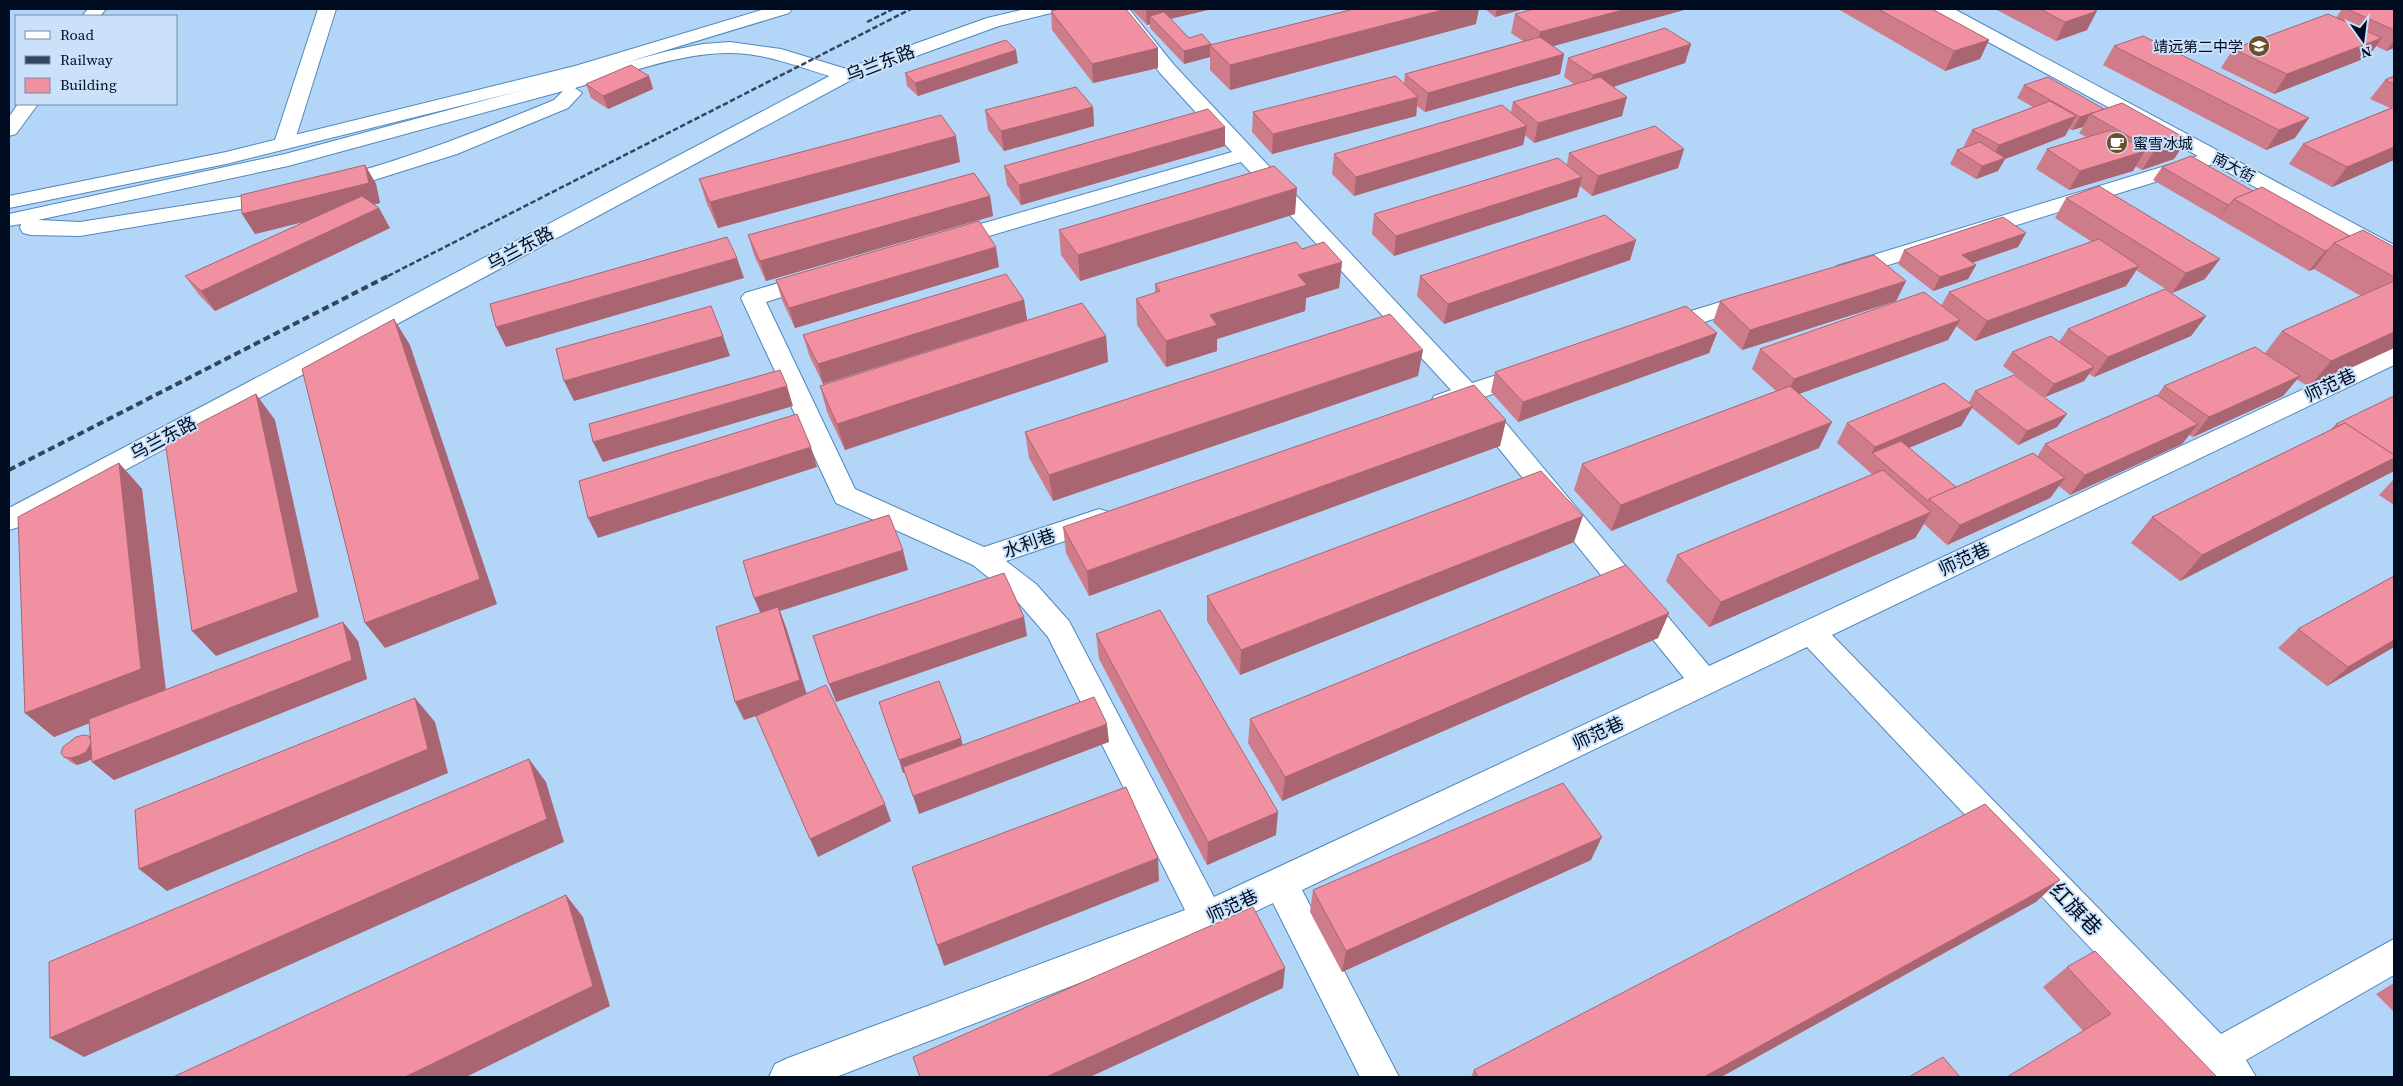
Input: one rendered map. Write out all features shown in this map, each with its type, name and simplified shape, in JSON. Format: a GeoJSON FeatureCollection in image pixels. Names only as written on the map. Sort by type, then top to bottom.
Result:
{"type":"FeatureCollection","features":[{"type":"Feature","properties":{"kind":"street"},"geometry":{"type":"LineString","coordinates":[[284,143],[327,9]]}},
{"type":"Feature","properties":{"kind":"street"},"geometry":{"type":"LineString","coordinates":[[9,202],[226,158],[581,70],[783,9]]}},
{"type":"Feature","properties":{"kind":"street","name":"乌兰东路"},"geometry":{"type":"LineString","coordinates":[[9,520],[846,75],[993,22],[1045,9]]}},
{"type":"Feature","properties":{"kind":"street"},"geometry":{"type":"LineString","coordinates":[[1120,9],[1168,69],[1468,394],[1704,682]]}},
{"type":"Feature","properties":{"kind":"street","name":"南大街"},"geometry":{"type":"LineString","coordinates":[[1942,9],[2394,254]]}},
{"type":"Feature","properties":{"kind":"street"},"geometry":{"type":"LineString","coordinates":[[9,220],[288,160],[675,54],[714,48],[752,50],[800,59],[846,75]]}},
{"type":"Feature","properties":{"kind":"street"},"geometry":{"type":"LineString","coordinates":[[30,216],[31,228],[80,229],[261,201],[357,179],[471,142],[561,104],[586,79]]}},
{"type":"Feature","properties":{"kind":"street"},"geometry":{"type":"LineString","coordinates":[[9,130],[27,105]]}},
{"type":"Feature","properties":{"kind":"street"},"geometry":{"type":"LineString","coordinates":[[924,248],[1246,154]]}},
{"type":"Feature","properties":{"kind":"street"},"geometry":{"type":"LineString","coordinates":[[1824,278],[2216,157]]}},
{"type":"Feature","properties":{"kind":"street"},"geometry":{"type":"LineString","coordinates":[[838,273],[753,298],[845,496],[983,558],[1026,592],[1059,629],[1208,918]]}},
{"type":"Feature","properties":{"kind":"street"},"geometry":{"type":"LineString","coordinates":[[1644,334],[1776,292]]}},
{"type":"Feature","properties":{"kind":"street","name":"师范巷"},"geometry":{"type":"LineString","coordinates":[[788,1077],[1208,918],[2394,355]]}},
{"type":"Feature","properties":{"kind":"street"},"geometry":{"type":"LineString","coordinates":[[1421,410],[1551,365]]}},
{"type":"Feature","properties":{"kind":"street","name":"水利巷"},"geometry":{"type":"LineString","coordinates":[[983,558],[1123,511]]}},
{"type":"Feature","properties":{"kind":"street","name":"红旗巷"},"geometry":{"type":"LineString","coordinates":[[1811,632],[2227,1066]]}},
{"type":"Feature","properties":{"kind":"street"},"geometry":{"type":"LineString","coordinates":[[1281,884],[1380,1077]]}},
{"type":"Feature","properties":{"kind":"street"},"geometry":{"type":"LineString","coordinates":[[2227,1066],[2394,956]]}},
{"type":"Feature","properties":{"kind":"building"},"geometry":{"type":"Polygon","coordinates":[[[1058,9],[1126,9],[1158,48],[1092,64],[1051,11],[1058,9]]]}},
{"type":"Feature","properties":{"kind":"building"},"geometry":{"type":"Polygon","coordinates":[[[1354,9],[1446,9],[1230,65],[1210,45],[1354,9]]]}},
{"type":"Feature","properties":{"kind":"building"},"geometry":{"type":"Polygon","coordinates":[[[1534,9],[1626,9],[1540,32],[1515,14],[1534,9]]]}},
{"type":"Feature","properties":{"kind":"building"},"geometry":{"type":"Polygon","coordinates":[[[1878,9],[1932,9],[1989,40],[1954,51],[1878,9]]]}},
{"type":"Feature","properties":{"kind":"building"},"geometry":{"type":"Polygon","coordinates":[[[2040,9],[2092,9],[2097,11],[2065,22],[2040,9]]]}},
{"type":"Feature","properties":{"kind":"building"},"geometry":{"type":"Polygon","coordinates":[[[2347,9],[2394,9],[2394,30],[2347,9]]]}},
{"type":"Feature","properties":{"kind":"building"},"geometry":{"type":"Polygon","coordinates":[[[1164,12],[1189,38],[1202,34],[1211,44],[1184,51],[1150,16],[1164,12]]]}},
{"type":"Feature","properties":{"kind":"building"},"geometry":{"type":"Polygon","coordinates":[[[2328,14],[2382,38],[2287,74],[2233,49],[2328,14]]]}},
{"type":"Feature","properties":{"kind":"building"},"geometry":{"type":"Polygon","coordinates":[[[1665,28],[1691,44],[1593,75],[1568,58],[1665,28]]]}},
{"type":"Feature","properties":{"kind":"building"},"geometry":{"type":"Polygon","coordinates":[[[2143,36],[2309,118],[2279,130],[2114,46],[2143,36]]]}},
{"type":"Feature","properties":{"kind":"building"},"geometry":{"type":"Polygon","coordinates":[[[1540,37],[1564,54],[1428,93],[1405,74],[1540,37]]]}},
{"type":"Feature","properties":{"kind":"building"},"geometry":{"type":"Polygon","coordinates":[[[1006,40],[1016,50],[915,83],[905,73],[1006,40]]]}},
{"type":"Feature","properties":{"kind":"building"},"geometry":{"type":"Polygon","coordinates":[[[631,65],[649,76],[603,96],[586,84],[631,65]]]}},
{"type":"Feature","properties":{"kind":"building"},"geometry":{"type":"Polygon","coordinates":[[[1396,76],[1418,97],[1273,134],[1253,112],[1396,76]]]}},
{"type":"Feature","properties":{"kind":"building"},"geometry":{"type":"Polygon","coordinates":[[[2394,76],[2394,84],[2385,80],[2394,76]]]}},
{"type":"Feature","properties":{"kind":"building"},"geometry":{"type":"Polygon","coordinates":[[[1600,77],[1627,97],[1538,123],[1513,102],[1600,77]]]}},
{"type":"Feature","properties":{"kind":"building"},"geometry":{"type":"Polygon","coordinates":[[[2048,77],[2104,109],[2080,117],[2024,85],[2048,77]]]}},
{"type":"Feature","properties":{"kind":"building"},"geometry":{"type":"Polygon","coordinates":[[[1076,87],[1093,107],[1001,131],[985,110],[1076,87]]]}},
{"type":"Feature","properties":{"kind":"building"},"geometry":{"type":"Polygon","coordinates":[[[2050,101],[2076,116],[1999,145],[1972,130],[2050,101]]]}},
{"type":"Feature","properties":{"kind":"building"},"geometry":{"type":"Polygon","coordinates":[[[2122,103],[2187,139],[2154,151],[2090,114],[2122,103]]]}},
{"type":"Feature","properties":{"kind":"building"},"geometry":{"type":"Polygon","coordinates":[[[1502,105],[1527,126],[1356,177],[1334,154],[1502,105]]]}},
{"type":"Feature","properties":{"kind":"building"},"geometry":{"type":"Polygon","coordinates":[[[2394,107],[2394,147],[2347,167],[2303,144],[2394,107]]]}},
{"type":"Feature","properties":{"kind":"building"},"geometry":{"type":"Polygon","coordinates":[[[1208,109],[1225,127],[1019,185],[1004,166],[1208,109]]]}},
{"type":"Feature","properties":{"kind":"building"},"geometry":{"type":"Polygon","coordinates":[[[941,115],[956,136],[710,202],[699,179],[941,115]]]}},
{"type":"Feature","properties":{"kind":"building"},"geometry":{"type":"Polygon","coordinates":[[[1655,126],[1684,149],[1598,176],[1569,153],[1655,126]]]}},
{"type":"Feature","properties":{"kind":"building"},"geometry":{"type":"Polygon","coordinates":[[[2111,130],[2145,151],[2080,171],[2047,149],[2111,130]]]}},
{"type":"Feature","properties":{"kind":"building"},"geometry":{"type":"Polygon","coordinates":[[[1980,142],[2005,158],[1982,166],[1957,150],[1980,142]]]}},
{"type":"Feature","properties":{"kind":"building"},"geometry":{"type":"Polygon","coordinates":[[[2191,156],[2253,191],[2234,199],[2228,205],[2162,167],[2191,156]]]}},
{"type":"Feature","properties":{"kind":"building"},"geometry":{"type":"Polygon","coordinates":[[[1558,158],[1582,177],[1396,236],[1374,214],[1558,158]]]}},
{"type":"Feature","properties":{"kind":"building"},"geometry":{"type":"Polygon","coordinates":[[[365,165],[369,183],[242,214],[241,195],[365,165]]]}},
{"type":"Feature","properties":{"kind":"building"},"geometry":{"type":"Polygon","coordinates":[[[1274,166],[1297,188],[1078,255],[1059,230],[1274,166]]]}},
{"type":"Feature","properties":{"kind":"building"},"geometry":{"type":"Polygon","coordinates":[[[974,173],[990,196],[760,261],[748,235],[974,173]]]}},
{"type":"Feature","properties":{"kind":"building"},"geometry":{"type":"Polygon","coordinates":[[[2099,186],[2220,259],[2186,273],[2066,198],[2099,186]]]}},
{"type":"Feature","properties":{"kind":"building"},"geometry":{"type":"Polygon","coordinates":[[[2262,187],[2350,236],[2334,243],[2325,251],[2234,199],[2262,187]]]}},
{"type":"Feature","properties":{"kind":"building"},"geometry":{"type":"Polygon","coordinates":[[[362,196],[379,208],[201,291],[185,276],[362,196]]]}},
{"type":"Feature","properties":{"kind":"building"},"geometry":{"type":"Polygon","coordinates":[[[1605,215],[1636,240],[1448,304],[1420,276],[1605,215]]]}},
{"type":"Feature","properties":{"kind":"building"},"geometry":{"type":"Polygon","coordinates":[[[2003,217],[2026,233],[1962,255],[1976,265],[1940,277],[1904,250],[2003,217]]]}},
{"type":"Feature","properties":{"kind":"building"},"geometry":{"type":"Polygon","coordinates":[[[979,221],[996,247],[789,308],[776,280],[979,221]]]}},
{"type":"Feature","properties":{"kind":"building"},"geometry":{"type":"Polygon","coordinates":[[[2363,230],[2394,247],[2394,277],[2334,243],[2363,230]]]}},
{"type":"Feature","properties":{"kind":"building"},"geometry":{"type":"Polygon","coordinates":[[[727,237],[737,258],[496,327],[490,304],[727,237]]]}},
{"type":"Feature","properties":{"kind":"building"},"geometry":{"type":"Polygon","coordinates":[[[2099,239],[2139,266],[1987,321],[1949,292],[2099,239]]]}},
{"type":"Feature","properties":{"kind":"building"},"geometry":{"type":"Polygon","coordinates":[[[1296,242],[1302,249],[1324,242],[1342,262],[1298,275],[1307,285],[1210,315],[1217,325],[1166,341],[1136,299],[1160,291],[1155,284],[1296,242]]]}},
{"type":"Feature","properties":{"kind":"building"},"geometry":{"type":"Polygon","coordinates":[[[1874,255],[1906,281],[1750,330],[1720,301],[1874,255]]]}},
{"type":"Feature","properties":{"kind":"building"},"geometry":{"type":"Polygon","coordinates":[[[1006,274],[1024,300],[818,364],[803,335],[1006,274]]]}},
{"type":"Feature","properties":{"kind":"building"},"geometry":{"type":"Polygon","coordinates":[[[2394,281],[2394,332],[2331,361],[2282,331],[2394,281]]]}},
{"type":"Feature","properties":{"kind":"building"},"geometry":{"type":"Polygon","coordinates":[[[2165,289],[2206,316],[2108,357],[2068,329],[2165,289]]]}},
{"type":"Feature","properties":{"kind":"building"},"geometry":{"type":"Polygon","coordinates":[[[1924,292],[1960,320],[1794,379],[1760,349],[1924,292]]]}},
{"type":"Feature","properties":{"kind":"building"},"geometry":{"type":"Polygon","coordinates":[[[1082,303],[1106,336],[837,424],[820,386],[1082,303]]]}},
{"type":"Feature","properties":{"kind":"building"},"geometry":{"type":"Polygon","coordinates":[[[711,306],[723,336],[564,381],[556,349],[711,306]]]}},
{"type":"Feature","properties":{"kind":"building"},"geometry":{"type":"Polygon","coordinates":[[[1686,306],[1717,333],[1523,402],[1495,372],[1686,306]]]}},
{"type":"Feature","properties":{"kind":"building"},"geometry":{"type":"Polygon","coordinates":[[[1390,314],[1423,350],[1049,475],[1025,432],[1390,314]]]}},
{"type":"Feature","properties":{"kind":"building"},"geometry":{"type":"Polygon","coordinates":[[[394,319],[480,579],[365,623],[302,369],[394,319]]]}},
{"type":"Feature","properties":{"kind":"building"},"geometry":{"type":"Polygon","coordinates":[[[2051,336],[2094,367],[2054,384],[2012,352],[2051,336]]]}},
{"type":"Feature","properties":{"kind":"building"},"geometry":{"type":"Polygon","coordinates":[[[2255,347],[2300,376],[2209,417],[2164,386],[2255,347]]]}},
{"type":"Feature","properties":{"kind":"building"},"geometry":{"type":"Polygon","coordinates":[[[780,370],[787,386],[593,442],[589,424],[780,370]]]}},
{"type":"Feature","properties":{"kind":"building"},"geometry":{"type":"Polygon","coordinates":[[[2014,375],[2067,414],[2027,431],[1975,391],[2014,375]]]}},
{"type":"Feature","properties":{"kind":"building"},"geometry":{"type":"Polygon","coordinates":[[[1944,383],[1973,406],[1875,447],[1847,423],[1944,383]]]}},
{"type":"Feature","properties":{"kind":"building"},"geometry":{"type":"Polygon","coordinates":[[[1474,385],[1506,420],[1087,571],[1063,527],[1474,385]]]}},
{"type":"Feature","properties":{"kind":"building"},"geometry":{"type":"Polygon","coordinates":[[[1790,386],[1832,422],[1621,505],[1582,464],[1790,386]]]}},
{"type":"Feature","properties":{"kind":"building"},"geometry":{"type":"Polygon","coordinates":[[[256,394],[298,592],[192,631],[165,441],[256,394]]]}},
{"type":"Feature","properties":{"kind":"building"},"geometry":{"type":"Polygon","coordinates":[[[2157,395],[2198,424],[2085,475],[2045,444],[2157,395]]]}},
{"type":"Feature","properties":{"kind":"building"},"geometry":{"type":"Polygon","coordinates":[[[2394,396],[2394,455],[2345,423],[2338,426],[2336,424],[2394,396]]]}},
{"type":"Feature","properties":{"kind":"building"},"geometry":{"type":"Polygon","coordinates":[[[797,414],[811,447],[588,518],[579,481],[797,414]]]}},
{"type":"Feature","properties":{"kind":"building"},"geometry":{"type":"Polygon","coordinates":[[[2345,423],[2394,455],[2394,458],[2202,555],[2152,517],[2345,423]]]}},
{"type":"Feature","properties":{"kind":"building"},"geometry":{"type":"Polygon","coordinates":[[[1901,441],[1956,487],[1928,501],[1872,453],[1901,441]]]}},
{"type":"Feature","properties":{"kind":"building"},"geometry":{"type":"Polygon","coordinates":[[[2033,453],[2065,478],[1960,525],[1929,499],[2033,453]]]}},
{"type":"Feature","properties":{"kind":"building"},"geometry":{"type":"Polygon","coordinates":[[[119,463],[141,669],[25,713],[18,517],[119,463]]]}},
{"type":"Feature","properties":{"kind":"building"},"geometry":{"type":"Polygon","coordinates":[[[1883,470],[1931,512],[1721,602],[1677,555],[1883,470]]]}},
{"type":"Feature","properties":{"kind":"building"},"geometry":{"type":"Polygon","coordinates":[[[1541,471],[1583,516],[1241,650],[1207,596],[1541,471]]]}},
{"type":"Feature","properties":{"kind":"building"},"geometry":{"type":"Polygon","coordinates":[[[889,515],[903,550],[754,598],[743,561],[889,515]]]}},
{"type":"Feature","properties":{"kind":"building"},"geometry":{"type":"Polygon","coordinates":[[[1626,565],[1669,613],[1285,777],[1250,719],[1626,565]]]}},
{"type":"Feature","properties":{"kind":"building"},"geometry":{"type":"Polygon","coordinates":[[[1004,573],[1024,617],[829,684],[813,636],[1004,573]]]}},
{"type":"Feature","properties":{"kind":"building"},"geometry":{"type":"Polygon","coordinates":[[[2394,576],[2394,640],[2348,667],[2298,629],[2394,576]]]}},
{"type":"Feature","properties":{"kind":"building"},"geometry":{"type":"Polygon","coordinates":[[[778,607],[800,680],[735,702],[716,627],[778,607]]]}},
{"type":"Feature","properties":{"kind":"building"},"geometry":{"type":"Polygon","coordinates":[[[1160,610],[1278,812],[1208,842],[1096,634],[1160,610]]]}},
{"type":"Feature","properties":{"kind":"building"},"geometry":{"type":"Polygon","coordinates":[[[343,622],[352,660],[92,762],[89,719],[343,622]]]}},
{"type":"Feature","properties":{"kind":"building"},"geometry":{"type":"Polygon","coordinates":[[[939,681],[961,738],[899,760],[879,702],[939,681]]]}},
{"type":"Feature","properties":{"kind":"building"},"geometry":{"type":"Polygon","coordinates":[[[826,685],[885,804],[810,839],[756,716],[826,685]]]}},
{"type":"Feature","properties":{"kind":"building"},"geometry":{"type":"Polygon","coordinates":[[[1094,697],[1107,724],[913,796],[903,767],[1094,697]]]}},
{"type":"Feature","properties":{"kind":"building"},"geometry":{"type":"Polygon","coordinates":[[[415,698],[428,749],[139,869],[135,810],[415,698]]]}},
{"type":"Feature","properties":{"kind":"building"},"geometry":{"type":"Polygon","coordinates":[[[89,736],[91,743],[86,752],[70,758],[64,757],[61,753],[63,747],[76,737],[89,736]]]}},
{"type":"Feature","properties":{"kind":"building"},"geometry":{"type":"Polygon","coordinates":[[[529,759],[547,819],[50,1038],[49,962],[529,759]]]}},
{"type":"Feature","properties":{"kind":"building"},"geometry":{"type":"Polygon","coordinates":[[[1563,783],[1602,837],[1346,951],[1313,890],[1563,783]]]}},
{"type":"Feature","properties":{"kind":"building"},"geometry":{"type":"Polygon","coordinates":[[[1126,787],[1158,858],[937,945],[912,867],[1126,787]]]}},
{"type":"Feature","properties":{"kind":"building"},"geometry":{"type":"Polygon","coordinates":[[[1985,804],[2060,880],[1704,1077],[1478,1077],[1474,1070],[1985,804]]]}},
{"type":"Feature","properties":{"kind":"building"},"geometry":{"type":"Polygon","coordinates":[[[566,895],[593,986],[405,1077],[173,1077],[566,895]]]}},
{"type":"Feature","properties":{"kind":"building"},"geometry":{"type":"Polygon","coordinates":[[[1253,907],[1285,968],[1046,1077],[920,1077],[913,1057],[1253,907]]]}},
{"type":"Feature","properties":{"kind":"building"},"geometry":{"type":"Polygon","coordinates":[[[2095,951],[2217,1077],[2007,1077],[2111,1014],[2067,967],[2095,951]]]}},
{"type":"Feature","properties":{"kind":"building"},"geometry":{"type":"Polygon","coordinates":[[[1943,1057],[1960,1077],[1909,1077],[1943,1057]]]}},
{"type":"Feature","properties":{"kind":"railway"},"geometry":{"type":"LineString","coordinates":[[867,22],[893,9]]}},
{"type":"Feature","properties":{"kind":"railway"},"geometry":{"type":"LineString","coordinates":[[388,276],[911,9]]}},
{"type":"Feature","properties":{"kind":"railway"},"geometry":{"type":"LineString","coordinates":[[9,470],[390,275]]}},
{"type":"Feature","properties":{"kind":"place","name":"靖远第二中学"},"geometry":{"type":"Point","coordinates":[2259,46]}},
{"type":"Feature","properties":{"kind":"place","name":"蜜雪冰城"},"geometry":{"type":"Point","coordinates":[2117,143]}}]}
